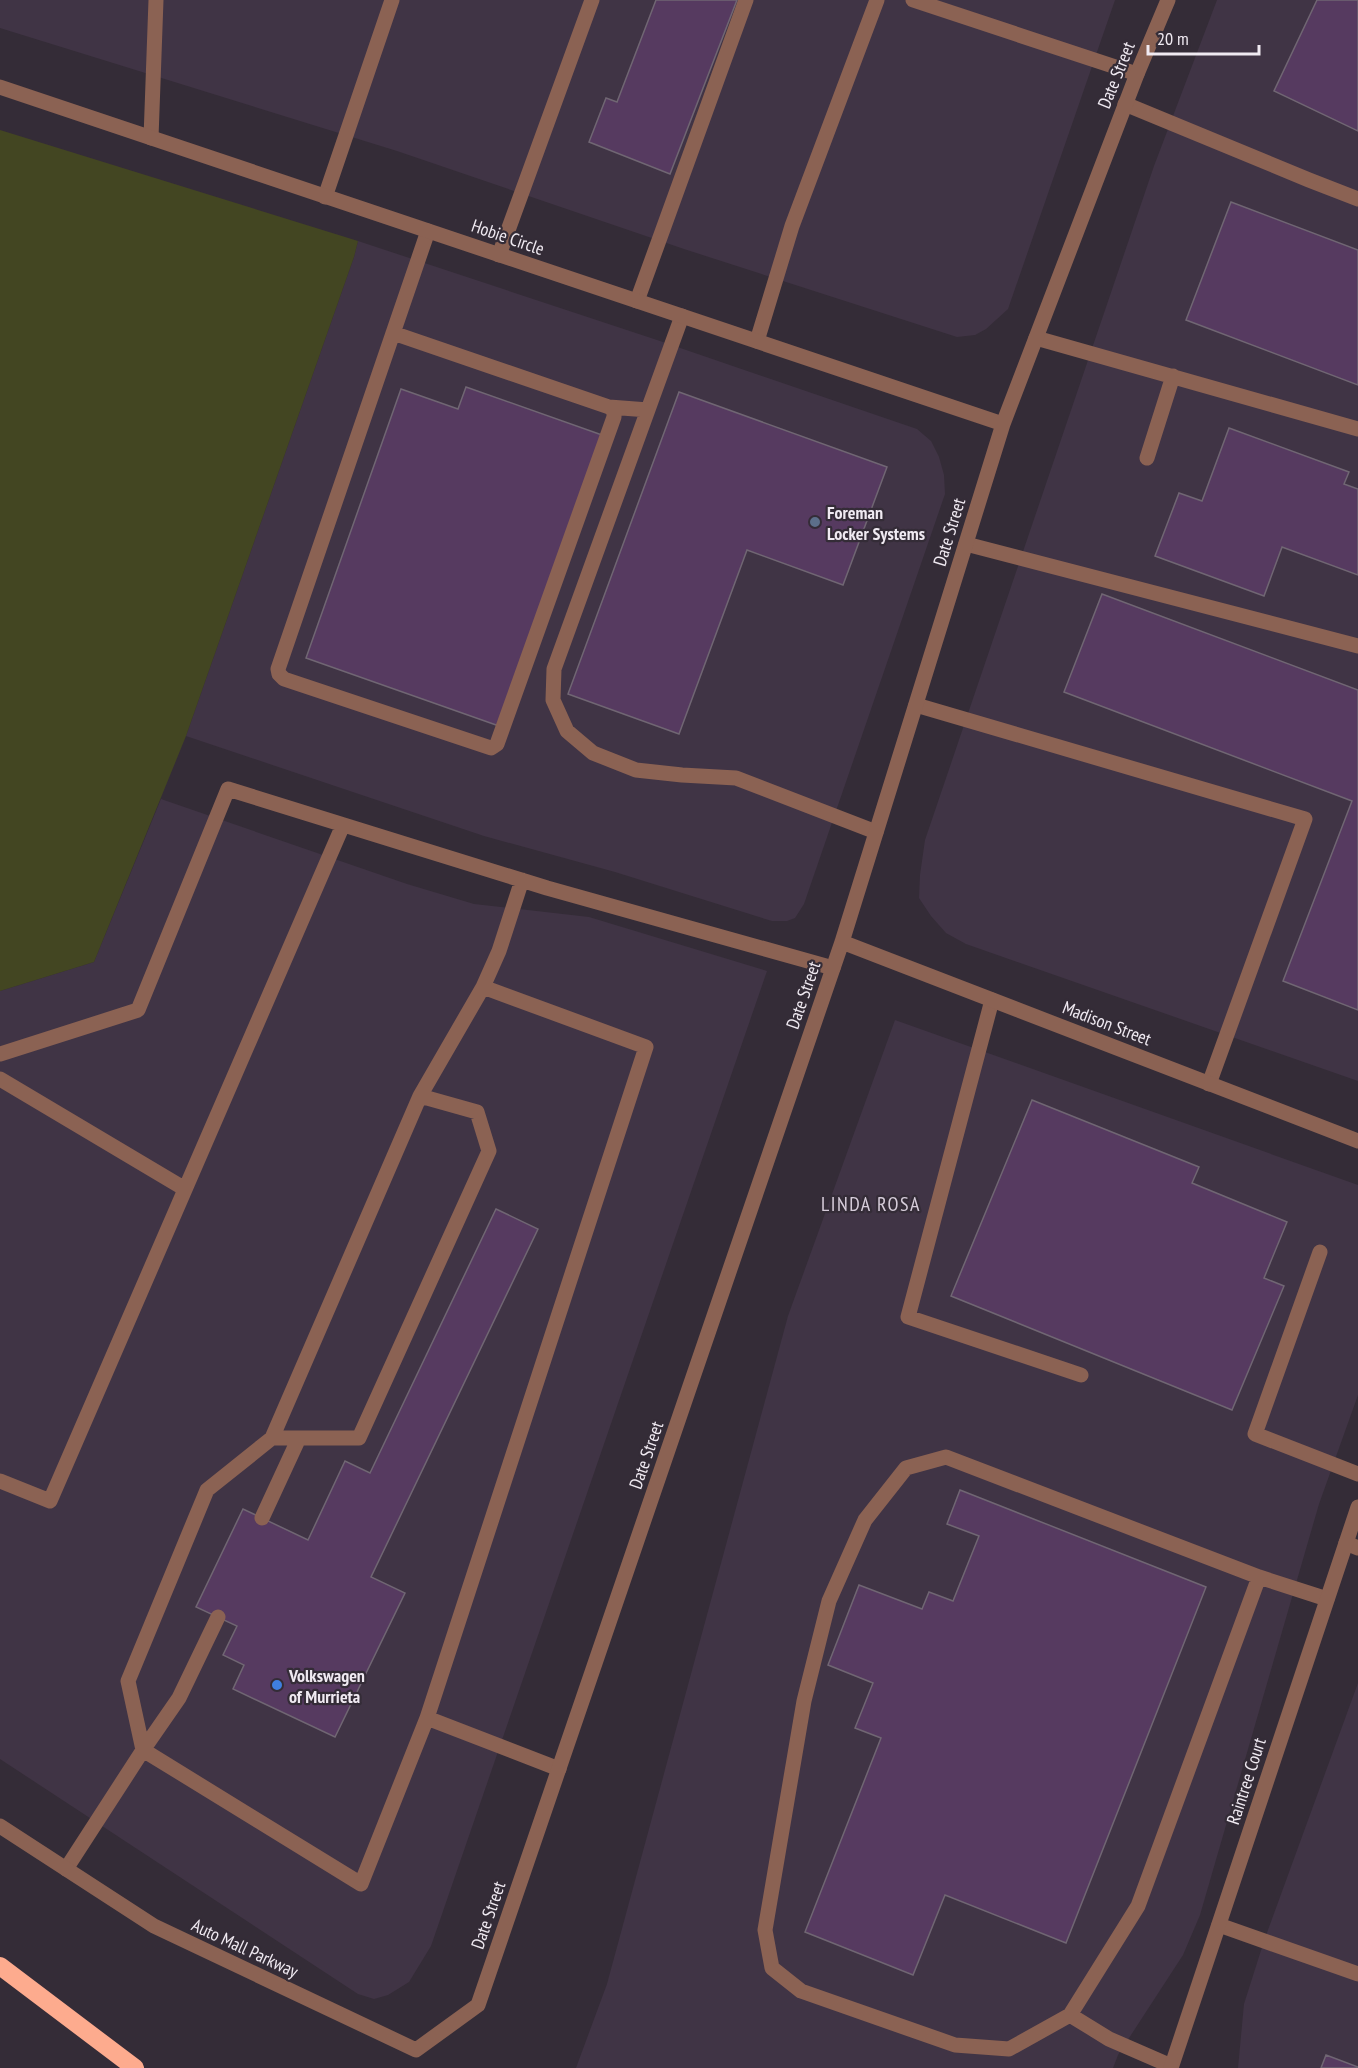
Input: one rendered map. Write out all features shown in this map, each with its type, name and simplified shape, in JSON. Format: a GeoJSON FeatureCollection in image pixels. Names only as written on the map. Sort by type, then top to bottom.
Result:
{"type":"FeatureCollection","features":[{"type":"Feature","properties":{"kind":"highway"},"geometry":{"type":"LineString","coordinates":[[0,1966],[135,2068]]}},
{"type":"Feature","properties":{"kind":"street"},"geometry":{"type":"LineString","coordinates":[[151,138],[156,0]]}},
{"type":"Feature","properties":{"kind":"street"},"geometry":{"type":"LineString","coordinates":[[325,197],[392,0]]}},
{"type":"Feature","properties":{"kind":"street"},"geometry":{"type":"LineString","coordinates":[[499,255],[592,0]]}},
{"type":"Feature","properties":{"kind":"street"},"geometry":{"type":"LineString","coordinates":[[637,301],[746,0]]}},
{"type":"Feature","properties":{"kind":"street"},"geometry":{"type":"LineString","coordinates":[[757,341],[792,226],[877,0]]}},
{"type":"Feature","properties":{"kind":"street"},"geometry":{"type":"LineString","coordinates":[[913,0],[1137,74]]}},
{"type":"Feature","properties":{"kind":"street","name":"Date Street"},"geometry":{"type":"LineString","coordinates":[[478,2005],[842,942],[1003,424],[1125,104],[1168,0]]}},
{"type":"Feature","properties":{"kind":"street","name":"Hobie Circle"},"geometry":{"type":"LineString","coordinates":[[0,87],[1003,424]]}},
{"type":"Feature","properties":{"kind":"street"},"geometry":{"type":"LineString","coordinates":[[1125,104],[1358,199]]}},
{"type":"Feature","properties":{"kind":"street"},"geometry":{"type":"LineString","coordinates":[[393,333],[614,410],[614,417],[497,744],[491,748],[284,679],[278,669],[393,333],[428,231]]}},
{"type":"Feature","properties":{"kind":"street"},"geometry":{"type":"LineString","coordinates":[[682,316],[554,669],[553,700],[567,731],[593,753],[636,770],[736,778],[876,832]]}},
{"type":"Feature","properties":{"kind":"street"},"geometry":{"type":"LineString","coordinates":[[1036,338],[1358,429]]}},
{"type":"Feature","properties":{"kind":"street"},"geometry":{"type":"LineString","coordinates":[[1147,458],[1173,376]]}},
{"type":"Feature","properties":{"kind":"street"},"geometry":{"type":"LineString","coordinates":[[609,407],[648,410]]}},
{"type":"Feature","properties":{"kind":"street"},"geometry":{"type":"LineString","coordinates":[[966,544],[1358,646]]}},
{"type":"Feature","properties":{"kind":"street"},"geometry":{"type":"LineString","coordinates":[[916,705],[1305,819],[1209,1083]]}},
{"type":"Feature","properties":{"kind":"street"},"geometry":{"type":"LineString","coordinates":[[0,1054],[138,1010],[228,789],[522,880],[833,968]]}},
{"type":"Feature","properties":{"kind":"street"},"geometry":{"type":"LineString","coordinates":[[0,1481],[50,1501],[343,825]]}},
{"type":"Feature","properties":{"kind":"street"},"geometry":{"type":"LineString","coordinates":[[483,987],[646,1047],[427,1718],[361,1884],[143,1750],[128,1681],[207,1490],[272,1438],[420,1095],[483,987],[500,951],[522,880]]}},
{"type":"Feature","properties":{"kind":"street","name":"Madison Street"},"geometry":{"type":"LineString","coordinates":[[842,942],[1358,1141]]}},
{"type":"Feature","properties":{"kind":"street"},"geometry":{"type":"LineString","coordinates":[[992,1000],[908,1317],[1081,1375]]}},
{"type":"Feature","properties":{"kind":"street"},"geometry":{"type":"LineString","coordinates":[[0,1079],[185,1189]]}},
{"type":"Feature","properties":{"kind":"street"},"geometry":{"type":"LineString","coordinates":[[272,1438],[359,1438],[489,1151],[477,1112],[420,1095]]}},
{"type":"Feature","properties":{"kind":"street"},"geometry":{"type":"LineString","coordinates":[[1320,1252],[1255,1434],[1358,1474]]}},
{"type":"Feature","properties":{"kind":"street"},"geometry":{"type":"LineString","coordinates":[[262,1518],[299,1438]]}},
{"type":"Feature","properties":{"kind":"street"},"geometry":{"type":"LineString","coordinates":[[1259,1576],[1138,1906],[1070,2014],[1010,2049],[955,2045],[801,1990],[772,1968],[765,1930],[804,1701],[829,1601],[865,1520],[906,1468],[946,1457],[1259,1576],[1327,1599]]}},
{"type":"Feature","properties":{"kind":"street","name":"Raintree Court"},"geometry":{"type":"LineString","coordinates":[[1171,2067],[1327,1599],[1352,1546],[1358,1507]]}},
{"type":"Feature","properties":{"kind":"street"},"geometry":{"type":"LineString","coordinates":[[66,1869],[179,1698],[218,1617]]}},
{"type":"Feature","properties":{"kind":"street"},"geometry":{"type":"LineString","coordinates":[[427,1718],[559,1769]]}},
{"type":"Feature","properties":{"kind":"street","name":"Auto Mall Parkway"},"geometry":{"type":"LineString","coordinates":[[0,1826],[154,1926],[416,2050],[478,2005]]}},
{"type":"Feature","properties":{"kind":"street"},"geometry":{"type":"LineString","coordinates":[[1219,1925],[1358,1973]]}},
{"type":"Feature","properties":{"kind":"street"},"geometry":{"type":"LineString","coordinates":[[1070,2014],[1109,2039],[1171,2067]]}},
{"type":"Feature","properties":{"kind":"shaded area"},"geometry":{"type":"Polygon","coordinates":[[[0,0],[1115,0],[1008,309],[986,329],[975,335],[957,337],[684,249],[397,151],[0,28],[0,0]]]}},
{"type":"Feature","properties":{"kind":"shaded area"},"geometry":{"type":"Polygon","coordinates":[[[1217,0],[1358,0],[1358,1081],[966,944],[946,933],[919,898],[925,840],[1154,166],[1217,0]]]}},
{"type":"Feature","properties":{"kind":"shaded area"},"geometry":{"type":"Polygon","coordinates":[[[358,241],[917,429],[931,441],[944,475],[945,494],[804,904],[795,918],[787,921],[772,921],[615,872],[484,836],[186,736],[358,241]]]}},
{"type":"Feature","properties":{"kind":"shaded area"},"geometry":{"type":"Polygon","coordinates":[[[161,799],[407,884],[474,904],[589,917],[767,971],[431,1946],[409,1982],[388,1995],[374,1999],[358,1994],[0,1759],[0,991],[94,962],[161,799]]]}},
{"type":"Feature","properties":{"kind":"shaded area"},"geometry":{"type":"Polygon","coordinates":[[[895,1020],[1358,1185],[1358,1395],[1319,1504],[1200,1915],[1183,1955],[1118,2055],[1113,2068],[576,2068],[607,1984],[788,1316],[895,1020]]]}},
{"type":"Feature","properties":{"kind":"shaded area"},"geometry":{"type":"Polygon","coordinates":[[[1358,1683],[1358,2068],[1238,2068],[1244,2004],[1264,1941],[1358,1683]]]}},
{"type":"Feature","properties":{"kind":"green space"},"geometry":{"type":"Polygon","coordinates":[[[0,130],[358,241],[186,736],[94,962],[0,991],[0,130]]]}},
{"type":"Feature","properties":{"kind":"building"},"geometry":{"type":"Polygon","coordinates":[[[656,0],[737,0],[670,174],[589,142],[606,98],[617,102],[656,0]]]}},
{"type":"Feature","properties":{"kind":"building"},"geometry":{"type":"Polygon","coordinates":[[[1317,0],[1358,0],[1358,131],[1274,91],[1317,0]]]}},
{"type":"Feature","properties":{"kind":"building"},"geometry":{"type":"Polygon","coordinates":[[[1231,202],[1358,250],[1358,385],[1186,320],[1231,202]]]}},
{"type":"Feature","properties":{"kind":"building"},"geometry":{"type":"Polygon","coordinates":[[[466,387],[602,435],[499,726],[306,658],[401,389],[458,409],[466,387]]]}},
{"type":"Feature","properties":{"kind":"building"},"geometry":{"type":"Polygon","coordinates":[[[679,392],[887,467],[843,585],[747,550],[679,734],[568,694],[679,392]]]}},
{"type":"Feature","properties":{"kind":"building"},"geometry":{"type":"Polygon","coordinates":[[[1229,428],[1349,472],[1344,484],[1358,489],[1358,575],[1282,547],[1264,596],[1155,556],[1179,493],[1202,501],[1229,428]]]}},
{"type":"Feature","properties":{"kind":"building"},"geometry":{"type":"Polygon","coordinates":[[[1102,594],[1358,690],[1358,1010],[1283,981],[1352,801],[1064,692],[1102,594]]]}},
{"type":"Feature","properties":{"kind":"building"},"geometry":{"type":"Polygon","coordinates":[[[1032,1100],[1199,1167],[1192,1183],[1287,1222],[1264,1278],[1284,1286],[1232,1410],[951,1296],[1032,1100]]]}},
{"type":"Feature","properties":{"kind":"building"},"geometry":{"type":"Polygon","coordinates":[[[496,1209],[538,1229],[371,1577],[405,1593],[335,1737],[233,1689],[244,1665],[223,1655],[237,1626],[196,1607],[243,1509],[308,1540],[345,1461],[370,1473],[496,1209]]]}},
{"type":"Feature","properties":{"kind":"building"},"geometry":{"type":"Polygon","coordinates":[[[960,1490],[1206,1587],[1066,1943],[945,1895],[913,1975],[805,1932],[881,1738],[855,1728],[873,1683],[828,1665],[859,1585],[922,1609],[929,1592],[953,1601],[979,1536],[947,1524],[960,1490]]]}},
{"type":"Feature","properties":{"kind":"building"},"geometry":{"type":"Polygon","coordinates":[[[1326,2055],[1358,2067],[1358,2068],[1321,2068],[1326,2055]]]}},
{"type":"Feature","properties":{"kind":"place","name":"Foreman Locker Systems"},"geometry":{"type":"Point","coordinates":[815,522]}},
{"type":"Feature","properties":{"kind":"place","name":"Volkswagen of Murrieta"},"geometry":{"type":"Point","coordinates":[277,1685]}},
{"type":"Feature","properties":{"kind":"district","name":"LINDA ROSA"},"geometry":{"type":"Point","coordinates":[871,1204]}}]}
